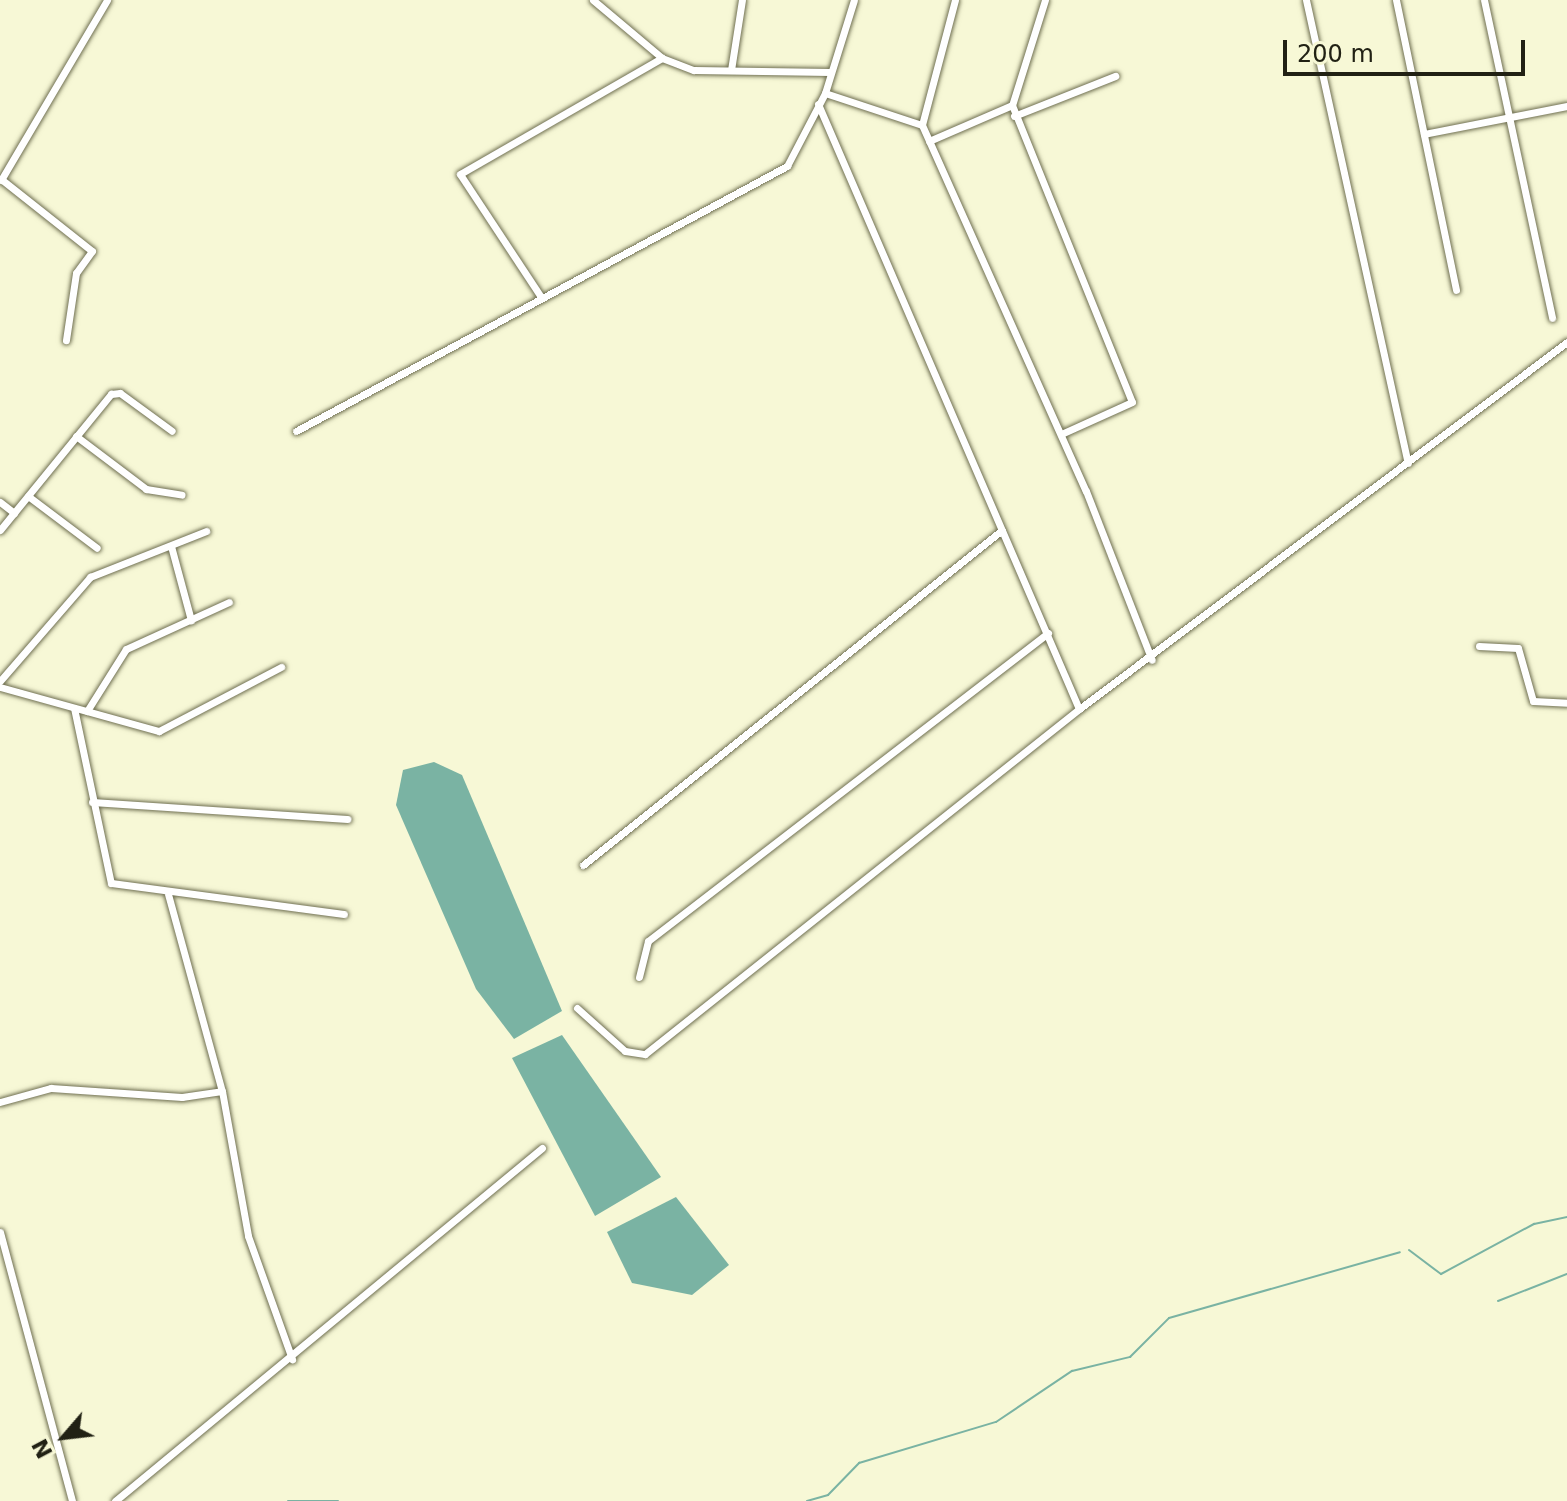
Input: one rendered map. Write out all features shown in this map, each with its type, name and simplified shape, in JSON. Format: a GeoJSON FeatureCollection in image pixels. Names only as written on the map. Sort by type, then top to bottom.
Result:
{"type":"FeatureCollection","features":[{"type":"Feature","properties":{"kind":"street"},"geometry":{"type":"LineString","coordinates":[[66,340],[76,273],[92,251],[1,180],[107,0]]}},
{"type":"Feature","properties":{"kind":"street"},"geometry":{"type":"LineString","coordinates":[[593,0],[662,58],[714,74],[731,70],[830,72]]}},
{"type":"Feature","properties":{"kind":"street"},"geometry":{"type":"LineString","coordinates":[[731,70],[742,0]]}},
{"type":"Feature","properties":{"kind":"street"},"geometry":{"type":"LineString","coordinates":[[296,431],[787,166],[825,93],[854,0]]}},
{"type":"Feature","properties":{"kind":"street"},"geometry":{"type":"LineString","coordinates":[[955,0],[922,125],[1061,434],[1152,660]]}},
{"type":"Feature","properties":{"kind":"street"},"geometry":{"type":"LineString","coordinates":[[1045,0],[1012,105],[1014,116],[1131,387],[1132,402],[1061,434]]}},
{"type":"Feature","properties":{"kind":"street"},"geometry":{"type":"LineString","coordinates":[[1306,0],[1408,463]]}},
{"type":"Feature","properties":{"kind":"street"},"geometry":{"type":"LineString","coordinates":[[1396,0],[1456,290]]}},
{"type":"Feature","properties":{"kind":"street"},"geometry":{"type":"LineString","coordinates":[[1484,0],[1552,318]]}},
{"type":"Feature","properties":{"kind":"street"},"geometry":{"type":"LineString","coordinates":[[541,297],[460,174],[662,58]]}},
{"type":"Feature","properties":{"kind":"street"},"geometry":{"type":"LineString","coordinates":[[1014,116],[1115,76]]}},
{"type":"Feature","properties":{"kind":"street"},"geometry":{"type":"LineString","coordinates":[[825,93],[922,125]]}},
{"type":"Feature","properties":{"kind":"street"},"geometry":{"type":"LineString","coordinates":[[818,104],[1079,709]]}},
{"type":"Feature","properties":{"kind":"street"},"geometry":{"type":"LineString","coordinates":[[929,141],[1012,105]]}},
{"type":"Feature","properties":{"kind":"street"},"geometry":{"type":"LineString","coordinates":[[1424,134],[1567,106]]}},
{"type":"Feature","properties":{"kind":"street"},"geometry":{"type":"LineString","coordinates":[[577,1008],[625,1051],[645,1054],[1079,709],[1152,660],[1567,342]]}},
{"type":"Feature","properties":{"kind":"street"},"geometry":{"type":"LineString","coordinates":[[0,530],[115,392],[172,431]]}},
{"type":"Feature","properties":{"kind":"street"},"geometry":{"type":"LineString","coordinates":[[76,436],[146,489],[182,495]]}},
{"type":"Feature","properties":{"kind":"street"},"geometry":{"type":"LineString","coordinates":[[28,496],[97,548]]}},
{"type":"Feature","properties":{"kind":"street"},"geometry":{"type":"LineString","coordinates":[[0,502],[14,513]]}},
{"type":"Feature","properties":{"kind":"street"},"geometry":{"type":"LineString","coordinates":[[583,865],[1002,530]]}},
{"type":"Feature","properties":{"kind":"street"},"geometry":{"type":"LineString","coordinates":[[0,681],[90,577],[206,531]]}},
{"type":"Feature","properties":{"kind":"street"},"geometry":{"type":"LineString","coordinates":[[171,546],[191,620]]}},
{"type":"Feature","properties":{"kind":"street"},"geometry":{"type":"LineString","coordinates":[[87,711],[120,654],[229,602]]}},
{"type":"Feature","properties":{"kind":"street"},"geometry":{"type":"LineString","coordinates":[[639,977],[648,941],[1048,633]]}},
{"type":"Feature","properties":{"kind":"street"},"geometry":{"type":"LineString","coordinates":[[1479,646],[1518,648],[1533,701],[1567,703]]}},
{"type":"Feature","properties":{"kind":"street"},"geometry":{"type":"LineString","coordinates":[[0,687],[165,731],[281,667]]}},
{"type":"Feature","properties":{"kind":"street"},"geometry":{"type":"LineString","coordinates":[[74,708],[111,883],[168,894],[344,914]]}},
{"type":"Feature","properties":{"kind":"street"},"geometry":{"type":"LineString","coordinates":[[92,802],[347,819]]}},
{"type":"Feature","properties":{"kind":"street"},"geometry":{"type":"LineString","coordinates":[[168,894],[222,1091],[248,1236],[292,1359]]}},
{"type":"Feature","properties":{"kind":"street"},"geometry":{"type":"LineString","coordinates":[[0,1102],[51,1088],[182,1097],[222,1091]]}},
{"type":"Feature","properties":{"kind":"street"},"geometry":{"type":"LineString","coordinates":[[115,1501],[292,1359],[542,1148]]}},
{"type":"Feature","properties":{"kind":"street"},"geometry":{"type":"LineString","coordinates":[[0,1232],[72,1501]]}},
{"type":"Feature","properties":{"kind":"water"},"geometry":{"type":"Polygon","coordinates":[[[434,762],[462,775],[562,1011],[514,1039],[476,989],[396,805],[403,770],[434,762]]]}},
{"type":"Feature","properties":{"kind":"water"},"geometry":{"type":"Polygon","coordinates":[[[562,1035],[661,1177],[595,1216],[512,1058],[562,1035]]]}},
{"type":"Feature","properties":{"kind":"water"},"geometry":{"type":"Polygon","coordinates":[[[676,1197],[729,1265],[692,1295],[632,1283],[607,1232],[676,1197]]]}},
{"type":"Feature","properties":{"kind":"waterway"},"geometry":{"type":"LineString","coordinates":[[1409,1250],[1441,1274],[1534,1224],[1567,1217]]}},
{"type":"Feature","properties":{"kind":"waterway"},"geometry":{"type":"LineString","coordinates":[[807,1501],[828,1495],[859,1463],[996,1422],[1072,1371],[1130,1357],[1169,1318],[1400,1252]]}},
{"type":"Feature","properties":{"kind":"waterway"},"geometry":{"type":"LineString","coordinates":[[1498,1301],[1567,1274]]}},
{"type":"Feature","properties":{"kind":"waterway"},"geometry":{"type":"LineString","coordinates":[[288,1501],[338,1501]]}}]}
